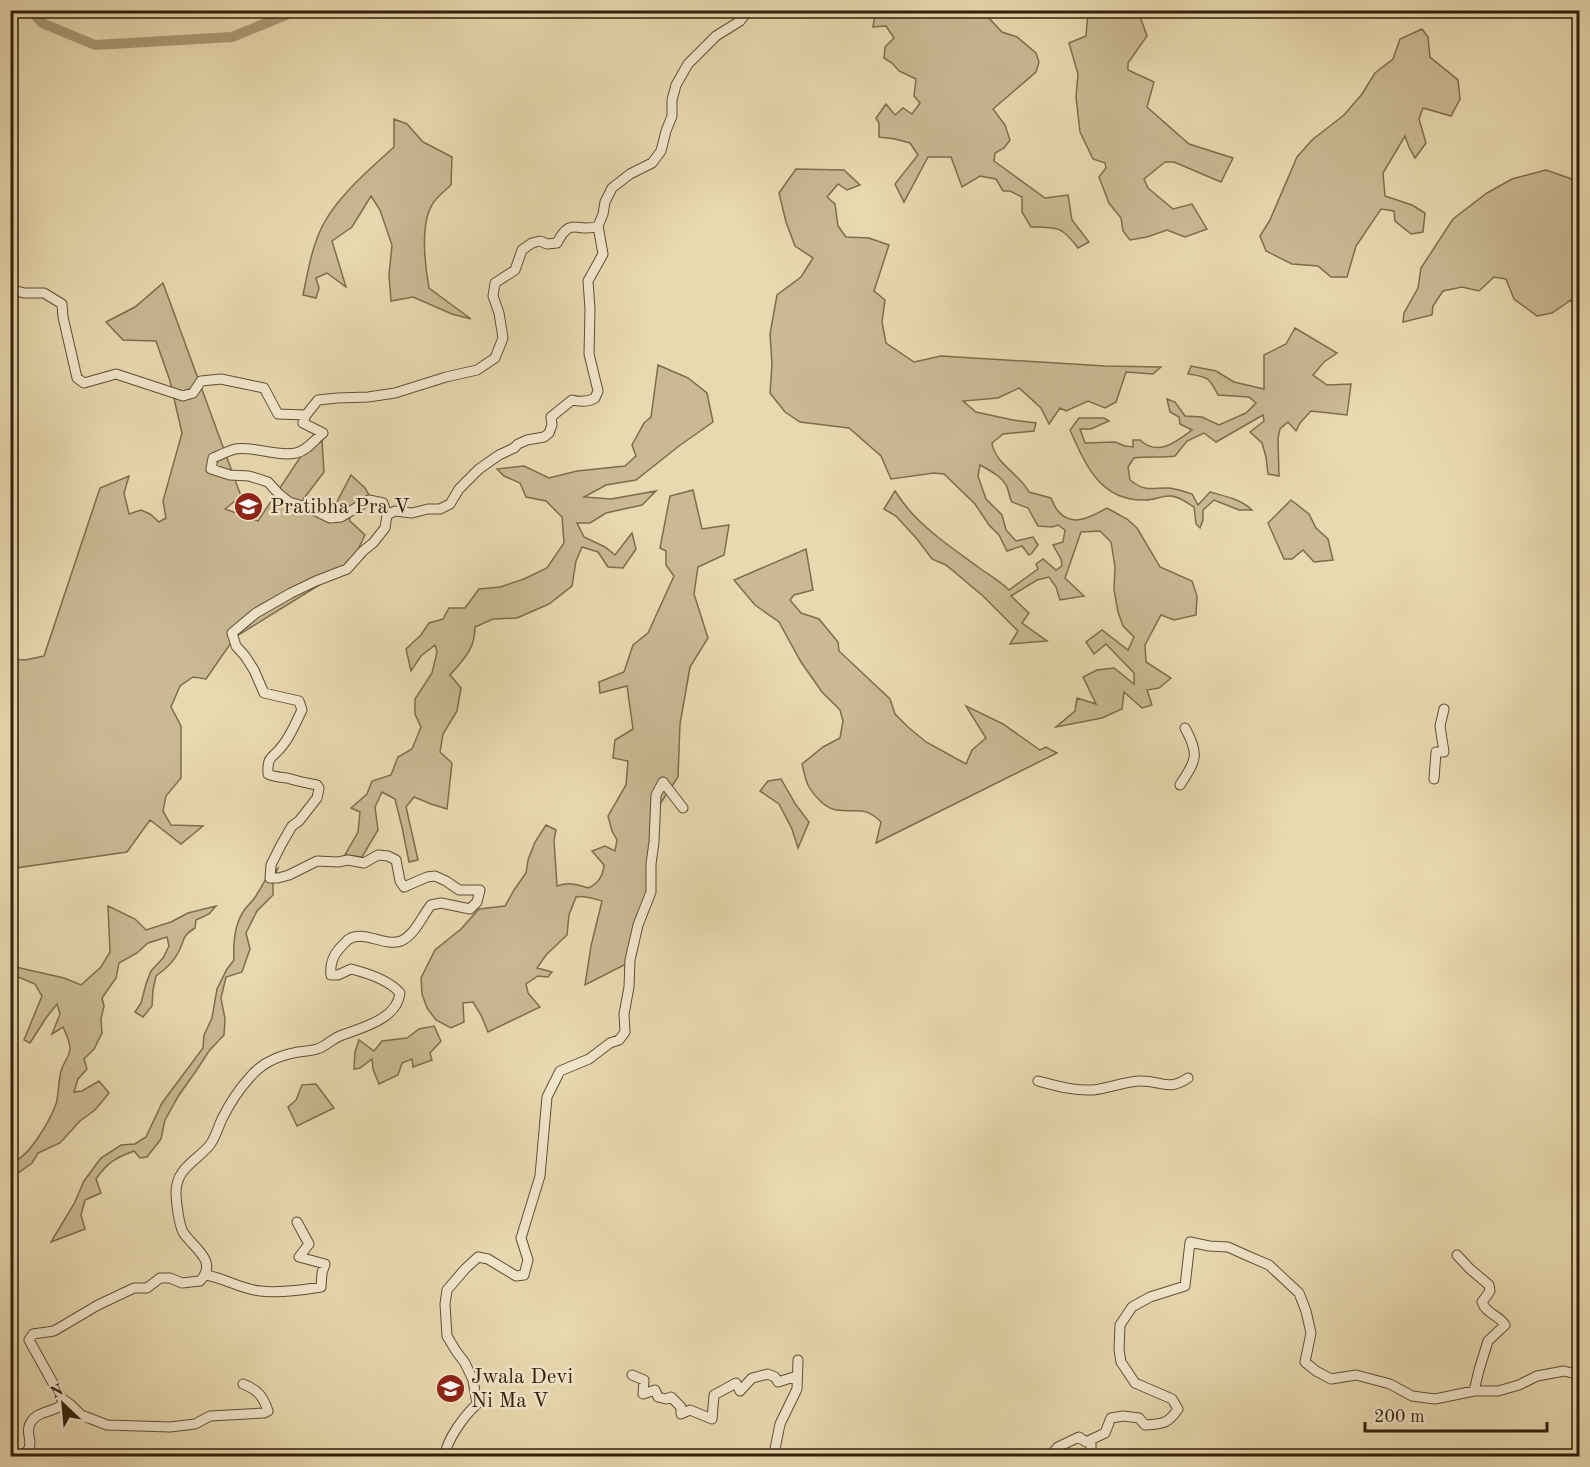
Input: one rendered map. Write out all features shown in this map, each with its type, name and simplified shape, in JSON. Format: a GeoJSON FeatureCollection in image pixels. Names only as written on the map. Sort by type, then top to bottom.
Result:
{"type":"FeatureCollection","features":[{"type":"Feature","properties":{"kind":"street"},"geometry":{"type":"LineString","coordinates":[[387,515],[395,511],[412,513],[440,509],[450,504],[459,489],[479,469],[518,444],[544,437],[549,433],[552,425],[551,417],[572,400],[591,401],[596,398],[598,391],[589,354],[588,281],[603,254],[598,226],[605,202],[612,188],[630,174],[652,163],[661,151],[672,116],[672,100],[676,85],[688,64],[716,36],[740,21],[748,10]]}},
{"type":"Feature","properties":{"kind":"street"},"geometry":{"type":"LineString","coordinates":[[243,1384],[261,1394],[268,1411],[210,1416],[195,1424],[170,1427],[107,1425],[81,1415],[64,1400],[29,1340],[33,1334],[54,1331],[98,1305],[134,1288],[147,1288],[160,1278],[170,1278],[182,1283],[200,1281],[206,1275],[207,1263],[183,1232],[180,1222],[176,1192],[183,1169],[210,1145],[222,1118],[237,1095],[251,1075],[267,1061],[286,1054],[317,1049],[338,1036],[356,1032],[389,1012],[399,1000],[400,993],[394,987],[361,971],[351,969],[338,975],[331,975],[330,966],[336,952],[350,939],[361,936],[392,942],[402,940],[414,930],[431,905],[441,903],[470,909],[477,902],[480,890],[459,890],[446,880],[435,876],[404,887],[400,881],[396,860],[378,855],[364,863],[348,860],[317,861],[289,875],[270,878],[271,865],[291,826],[299,821],[317,798],[319,788],[316,785],[268,774],[267,763],[282,747],[302,710],[299,701],[264,693],[254,670],[236,646],[232,633],[256,614],[291,593],[346,569],[385,528],[387,515],[383,503],[369,500],[341,517],[330,518],[312,509],[289,502],[268,482],[211,469],[213,458],[233,449],[298,453],[323,433],[303,423],[306,415],[318,400],[395,393],[477,370],[495,358],[503,338],[499,313],[493,296],[495,283],[515,270],[522,250],[540,241],[547,244],[557,243],[566,230],[572,226],[590,229],[598,226]]}},
{"type":"Feature","properties":{"kind":"street"},"geometry":{"type":"LineString","coordinates":[[10,289],[24,293],[44,293],[62,304],[77,378],[84,382],[116,374],[183,396],[193,393],[201,381],[221,379],[264,388],[278,414],[306,415]]}},
{"type":"Feature","properties":{"kind":"street"},"geometry":{"type":"LineString","coordinates":[[1434,779],[1436,752],[1444,752],[1440,726],[1444,709]]}},
{"type":"Feature","properties":{"kind":"street"},"geometry":{"type":"LineString","coordinates":[[1180,785],[1195,759],[1194,748],[1185,728]]}},
{"type":"Feature","properties":{"kind":"street"},"geometry":{"type":"LineString","coordinates":[[445,1456],[445,1448],[477,1404],[472,1380],[465,1363],[447,1336],[445,1304],[447,1290],[478,1257],[488,1259],[516,1276],[524,1275],[528,1260],[521,1238],[540,1176],[547,1097],[560,1071],[589,1059],[610,1043],[619,1040],[625,1032],[624,1014],[629,987],[630,960],[638,925],[651,892],[656,795],[663,782],[683,808]]}},
{"type":"Feature","properties":{"kind":"street"},"geometry":{"type":"LineString","coordinates":[[1038,1081],[1066,1089],[1094,1090],[1142,1081],[1174,1086],[1188,1078]]}},
{"type":"Feature","properties":{"kind":"street"},"geometry":{"type":"LineString","coordinates":[[206,1275],[260,1291],[321,1287],[325,1264],[299,1257],[309,1244],[297,1222]]}},
{"type":"Feature","properties":{"kind":"street"},"geometry":{"type":"LineString","coordinates":[[1050,1456],[1058,1447],[1079,1437],[1086,1442],[1104,1433],[1111,1418],[1123,1416],[1139,1418],[1145,1425],[1161,1424],[1170,1419],[1178,1408],[1172,1399],[1135,1383],[1121,1362],[1120,1325],[1132,1307],[1150,1297],[1185,1286],[1190,1242],[1228,1247],[1269,1265],[1299,1293],[1311,1333],[1305,1362],[1331,1379],[1356,1375],[1390,1384],[1412,1396],[1435,1399],[1474,1391],[1498,1391],[1519,1385],[1537,1376],[1564,1371],[1580,1375]]}},
{"type":"Feature","properties":{"kind":"street"},"geometry":{"type":"LineString","coordinates":[[1457,1255],[1489,1286],[1490,1291],[1482,1302],[1487,1311],[1505,1324],[1489,1339],[1474,1391]]}},
{"type":"Feature","properties":{"kind":"street"},"geometry":{"type":"LineString","coordinates":[[777,1456],[775,1449],[780,1424],[796,1389],[798,1360]]}},
{"type":"Feature","properties":{"kind":"street"},"geometry":{"type":"LineString","coordinates":[[632,1375],[644,1380],[643,1394],[656,1390],[658,1397],[666,1399],[671,1396],[681,1407],[681,1414],[690,1410],[712,1419],[714,1395],[736,1383],[740,1391],[752,1378],[768,1374],[775,1377],[778,1382],[797,1376]]}},
{"type":"Feature","properties":{"kind":"street"},"geometry":{"type":"LineString","coordinates":[[21,1456],[28,1450],[30,1442],[27,1432],[31,1421],[41,1413],[54,1411],[63,1405],[64,1400]]}},
{"type":"Feature","properties":{"kind":"street"},"geometry":{"type":"LineString","coordinates":[[1091,1440],[1091,1453]]}},
{"type":"Feature","properties":{"kind":"shaded area"},"geometry":{"type":"Polygon","coordinates":[[[877,11],[984,11],[1002,32],[1017,37],[1036,53],[1039,62],[1036,72],[993,109],[1005,125],[1010,140],[1004,148],[995,153],[994,161],[1045,198],[1068,195],[1072,220],[1089,242],[1078,248],[1068,235],[1058,229],[1031,227],[1022,212],[1022,197],[1010,191],[1003,191],[996,179],[980,176],[962,187],[951,157],[928,157],[904,202],[895,184],[918,155],[910,143],[879,137],[879,123],[876,118],[886,104],[895,115],[903,108],[912,114],[920,103],[914,96],[916,79],[899,71],[884,58],[885,47],[894,38],[886,26],[873,27],[877,11]]]}},
{"type":"Feature","properties":{"kind":"shaded area"},"geometry":{"type":"Polygon","coordinates":[[[1088,11],[1138,11],[1147,36],[1128,63],[1128,70],[1154,82],[1147,107],[1189,144],[1233,158],[1221,182],[1174,162],[1165,162],[1144,179],[1148,188],[1173,209],[1192,204],[1207,229],[1185,237],[1167,230],[1130,240],[1123,231],[1121,218],[1109,203],[1099,177],[1106,168],[1105,163],[1093,159],[1080,132],[1076,97],[1078,74],[1069,43],[1086,36],[1088,11]]]}},
{"type":"Feature","properties":{"kind":"shaded area"},"geometry":{"type":"Polygon","coordinates":[[[1422,29],[1428,37],[1430,57],[1458,80],[1460,99],[1451,116],[1423,108],[1419,119],[1426,143],[1415,158],[1405,136],[1383,173],[1385,196],[1412,205],[1425,213],[1423,232],[1411,234],[1395,221],[1394,211],[1381,209],[1356,246],[1347,277],[1331,277],[1318,266],[1292,264],[1266,251],[1260,236],[1270,220],[1297,157],[1312,140],[1344,115],[1362,94],[1375,73],[1393,59],[1400,39],[1422,29]]]}},
{"type":"Feature","properties":{"kind":"shaded area"},"geometry":{"type":"Polygon","coordinates":[[[394,119],[407,124],[423,142],[452,157],[451,185],[438,197],[428,213],[424,246],[426,269],[429,288],[471,319],[452,314],[413,297],[391,301],[389,275],[392,245],[380,210],[371,196],[352,227],[332,241],[346,287],[327,273],[316,278],[319,288],[316,298],[303,295],[313,249],[324,223],[347,192],[394,147],[394,119]]]}},
{"type":"Feature","properties":{"kind":"shaded area"},"geometry":{"type":"Polygon","coordinates":[[[796,169],[844,170],[860,185],[847,190],[838,184],[827,197],[835,204],[838,226],[846,237],[869,238],[889,245],[874,291],[885,300],[882,322],[886,343],[914,362],[941,356],[1161,367],[1153,374],[1126,372],[1116,402],[1105,408],[1088,401],[1066,411],[1060,408],[1049,424],[1041,408],[1019,388],[998,398],[963,401],[976,412],[1036,423],[1034,431],[1003,434],[992,443],[998,457],[1029,492],[1051,498],[1058,511],[1069,519],[1082,519],[1107,508],[1127,519],[1137,528],[1160,567],[1192,581],[1197,596],[1196,615],[1174,620],[1161,615],[1145,645],[1146,662],[1171,678],[1159,688],[1147,690],[1152,705],[1142,708],[1124,692],[1122,709],[1102,718],[1056,727],[1075,711],[1077,698],[1096,704],[1083,677],[1097,670],[1114,668],[1134,684],[1134,673],[1106,644],[1094,654],[1086,642],[1102,630],[1128,650],[1134,637],[1123,626],[1118,612],[1111,542],[1100,531],[1081,532],[1065,578],[1084,596],[1060,600],[1056,587],[1049,577],[1037,580],[1011,596],[1029,613],[1022,623],[1047,641],[1010,644],[1018,631],[983,596],[946,565],[932,559],[896,516],[884,509],[895,491],[925,526],[1009,590],[1038,569],[1036,564],[1043,559],[1056,570],[1062,566],[1061,559],[1053,545],[1063,542],[1065,530],[1058,525],[1038,526],[1028,508],[1012,502],[1002,480],[980,465],[978,476],[986,499],[1002,515],[1006,530],[1016,541],[1033,537],[1038,545],[1029,555],[1022,546],[1007,551],[999,535],[975,504],[944,474],[934,473],[891,479],[881,456],[849,428],[800,422],[785,412],[770,393],[772,364],[770,334],[777,295],[801,277],[813,258],[795,246],[779,193],[796,169]]]}},
{"type":"Feature","properties":{"kind":"shaded area"},"geometry":{"type":"Polygon","coordinates":[[[1546,170],[1579,183],[1579,313],[1571,300],[1552,313],[1537,316],[1514,299],[1506,279],[1494,277],[1479,291],[1462,287],[1443,291],[1433,306],[1432,315],[1403,322],[1404,313],[1418,288],[1421,268],[1453,219],[1487,193],[1512,179],[1546,170]]]}},
{"type":"Feature","properties":{"kind":"shaded area"},"geometry":{"type":"Polygon","coordinates":[[[163,283],[241,496],[225,509],[258,521],[307,447],[322,440],[324,472],[302,501],[331,513],[351,475],[365,488],[373,502],[348,510],[350,521],[365,535],[350,566],[235,637],[206,679],[193,677],[180,686],[171,707],[181,726],[181,778],[166,796],[163,811],[171,825],[203,826],[181,844],[150,820],[127,852],[16,868],[11,909],[11,659],[25,660],[44,656],[100,488],[129,476],[124,493],[129,514],[141,510],[159,522],[166,518],[163,501],[182,433],[170,381],[156,341],[123,340],[106,322],[135,307],[163,283]]]}},
{"type":"Feature","properties":{"kind":"shaded area"},"geometry":{"type":"Polygon","coordinates":[[[1295,328],[1337,353],[1324,362],[1313,375],[1327,385],[1351,384],[1347,415],[1311,411],[1296,431],[1288,422],[1280,429],[1278,438],[1279,476],[1268,474],[1262,443],[1250,432],[1264,421],[1263,415],[1216,442],[1204,433],[1187,441],[1175,456],[1134,458],[1128,467],[1130,480],[1144,488],[1177,489],[1192,494],[1198,505],[1210,492],[1238,501],[1252,510],[1239,510],[1214,500],[1203,510],[1200,528],[1196,524],[1194,507],[1182,500],[1172,496],[1149,500],[1130,499],[1117,495],[1106,488],[1089,468],[1070,430],[1079,418],[1104,418],[1109,421],[1091,429],[1080,429],[1085,443],[1115,442],[1133,447],[1133,440],[1140,440],[1153,447],[1167,446],[1192,430],[1180,424],[1179,417],[1170,412],[1167,399],[1175,402],[1185,416],[1202,417],[1219,425],[1246,413],[1256,403],[1249,397],[1218,395],[1207,379],[1188,374],[1191,366],[1216,371],[1234,382],[1264,389],[1264,355],[1286,344],[1295,328]]]}},
{"type":"Feature","properties":{"kind":"shaded area"},"geometry":{"type":"Polygon","coordinates":[[[658,365],[688,378],[707,393],[713,422],[636,480],[606,485],[584,497],[611,499],[656,491],[642,505],[606,513],[590,523],[577,523],[584,537],[605,547],[615,555],[632,533],[636,549],[623,568],[608,567],[598,552],[582,547],[576,561],[572,586],[549,604],[517,618],[493,619],[475,627],[471,648],[450,675],[461,688],[457,711],[443,734],[440,752],[452,763],[447,809],[414,797],[406,807],[418,860],[409,862],[395,799],[382,792],[375,807],[378,830],[362,857],[345,855],[358,832],[360,812],[351,808],[367,794],[372,781],[391,775],[398,757],[412,749],[421,727],[415,714],[415,699],[432,673],[437,652],[435,645],[421,656],[411,671],[406,649],[421,635],[429,623],[443,619],[449,608],[465,608],[479,589],[500,587],[547,568],[564,543],[562,517],[546,501],[526,497],[520,483],[504,476],[497,469],[524,466],[549,478],[577,471],[625,466],[636,456],[632,445],[644,423],[651,417],[658,365]]]}},
{"type":"Feature","properties":{"kind":"shaded area"},"geometry":{"type":"Polygon","coordinates":[[[693,490],[702,529],[729,525],[724,555],[698,567],[694,594],[708,638],[690,667],[680,724],[678,777],[652,816],[648,892],[626,964],[585,985],[591,946],[602,901],[576,897],[569,915],[567,935],[546,955],[537,968],[552,972],[548,977],[538,976],[526,984],[528,993],[540,1007],[488,1032],[473,1002],[463,1003],[464,1022],[451,1028],[436,1020],[427,1008],[422,994],[421,978],[435,950],[461,929],[479,909],[505,906],[526,873],[535,842],[546,825],[556,830],[554,840],[557,886],[569,884],[588,888],[592,886],[599,879],[604,865],[592,851],[605,846],[615,851],[617,840],[608,816],[626,785],[628,761],[613,758],[615,740],[633,729],[627,686],[600,693],[599,682],[624,672],[633,645],[648,633],[674,576],[666,565],[666,551],[660,548],[670,496],[693,490]]]}},
{"type":"Feature","properties":{"kind":"shaded area"},"geometry":{"type":"Polygon","coordinates":[[[1291,500],[1309,514],[1316,528],[1328,539],[1333,560],[1314,562],[1303,550],[1292,559],[1284,559],[1268,523],[1291,500]]]}},
{"type":"Feature","properties":{"kind":"shaded area"},"geometry":{"type":"Polygon","coordinates":[[[806,549],[813,590],[794,595],[790,600],[801,613],[819,619],[838,642],[839,651],[890,699],[895,714],[926,742],[966,764],[972,750],[986,738],[966,706],[1003,724],[1040,750],[1046,747],[1057,753],[876,843],[881,822],[870,813],[837,810],[825,805],[809,787],[802,764],[823,747],[840,738],[843,721],[840,710],[822,692],[801,662],[779,622],[755,605],[734,580],[806,549]]]}},
{"type":"Feature","properties":{"kind":"shaded area"},"geometry":{"type":"Polygon","coordinates":[[[781,779],[809,822],[798,848],[792,829],[779,804],[760,791],[768,781],[781,779]]]}},
{"type":"Feature","properties":{"kind":"shaded area"},"geometry":{"type":"Polygon","coordinates":[[[278,868],[273,880],[273,895],[257,911],[246,933],[250,949],[242,972],[226,977],[221,998],[225,1019],[224,1035],[209,1051],[179,1095],[165,1120],[161,1139],[147,1157],[140,1158],[134,1151],[108,1165],[96,1179],[101,1193],[85,1200],[81,1215],[85,1229],[51,1242],[74,1204],[84,1181],[101,1158],[121,1145],[135,1144],[146,1137],[162,1103],[203,1048],[204,1035],[212,1018],[217,989],[234,960],[234,940],[238,921],[267,877],[278,868]]]}},
{"type":"Feature","properties":{"kind":"shaded area"},"geometry":{"type":"Polygon","coordinates":[[[108,906],[135,919],[146,930],[171,922],[188,913],[216,906],[209,914],[196,920],[195,928],[186,936],[175,959],[156,976],[152,1006],[143,1017],[135,1012],[141,1003],[151,971],[163,958],[169,946],[167,937],[148,943],[137,953],[119,963],[116,978],[102,998],[104,1006],[101,1019],[102,1033],[94,1049],[84,1059],[87,1069],[78,1079],[74,1092],[82,1091],[99,1081],[109,1093],[95,1110],[80,1121],[60,1143],[38,1153],[32,1163],[11,1178],[11,1162],[18,1160],[31,1147],[53,1111],[61,1071],[70,1049],[63,1027],[52,1034],[60,1014],[57,1004],[30,1043],[24,1040],[42,996],[35,984],[11,974],[11,971],[16,967],[64,978],[81,985],[101,967],[110,952],[108,906]]]}},
{"type":"Feature","properties":{"kind":"shaded area"},"geometry":{"type":"Polygon","coordinates":[[[434,1026],[441,1041],[430,1053],[432,1060],[413,1067],[412,1059],[402,1063],[398,1075],[379,1084],[372,1059],[360,1068],[354,1069],[355,1052],[359,1040],[374,1051],[382,1041],[407,1038],[419,1029],[434,1026]]]}},
{"type":"Feature","properties":{"kind":"shaded area"},"geometry":{"type":"Polygon","coordinates":[[[316,1084],[334,1108],[297,1126],[288,1107],[296,1100],[302,1085],[316,1084]]]}},
{"type":"Feature","properties":{"kind":"waterway"},"geometry":{"type":"LineString","coordinates":[[31,10],[42,23],[95,45],[232,37],[298,10]]}},
{"type":"Feature","properties":{"kind":"place","name":"Pratibha Pra V"},"geometry":{"type":"Point","coordinates":[249,507]}},
{"type":"Feature","properties":{"kind":"place","name":"Jwala Devi Ni Ma V"},"geometry":{"type":"Point","coordinates":[450,1389]}}]}
